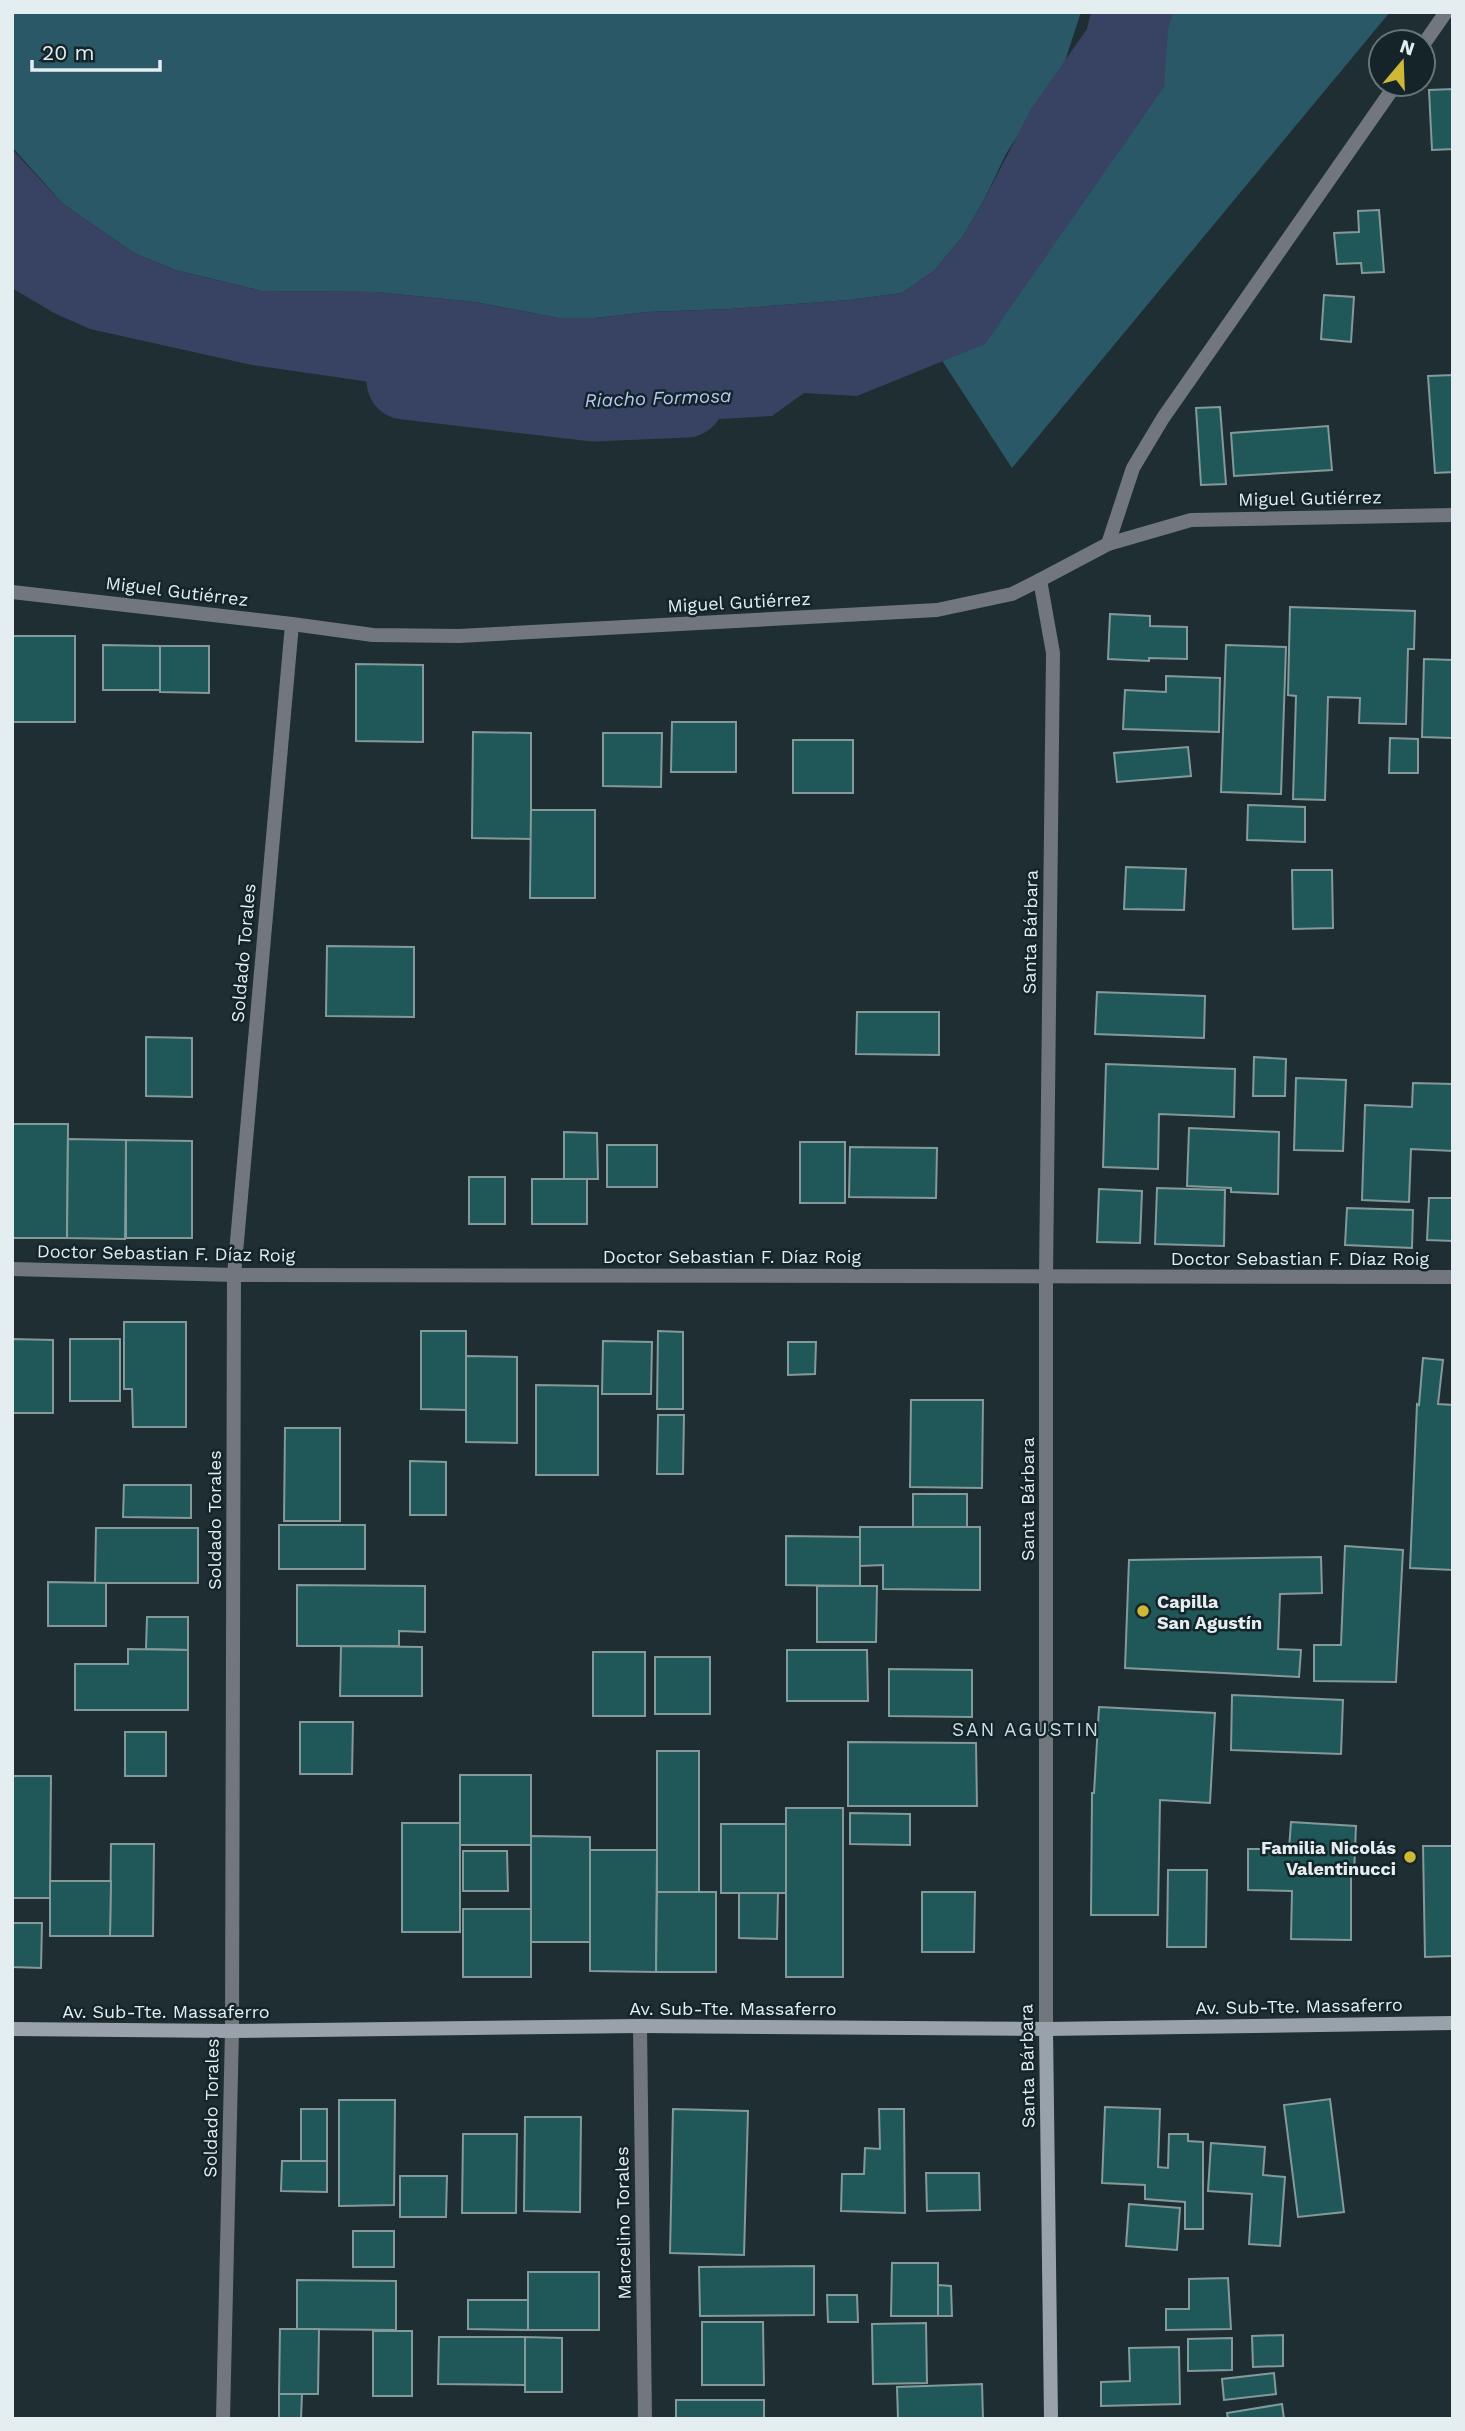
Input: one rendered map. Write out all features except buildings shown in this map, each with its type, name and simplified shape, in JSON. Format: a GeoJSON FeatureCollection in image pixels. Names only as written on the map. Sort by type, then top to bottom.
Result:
{"type":"FeatureCollection","features":[{"type":"Feature","properties":{"kind":"main road","name":"Av. Sub-Tte. Massaferro"},"geometry":{"type":"LineString","coordinates":[[12,2029],[232,2031],[640,2026],[1046,2029],[1453,2024]]}},
{"type":"Feature","properties":{"kind":"main road","name":"Santa Bárbara"},"geometry":{"type":"LineString","coordinates":[[1046,2029],[1051,2419]]}},
{"type":"Feature","properties":{"kind":"street"},"geometry":{"type":"LineString","coordinates":[[1435,28],[1446,12]]}},
{"type":"Feature","properties":{"kind":"street"},"geometry":{"type":"LineString","coordinates":[[1108,544],[1133,468],[1163,418],[1386,98]]}},
{"type":"Feature","properties":{"kind":"street","name":"Miguel Gutiérrez"},"geometry":{"type":"LineString","coordinates":[[12,592],[373,635],[459,636],[937,610],[1012,594],[1108,544],[1191,520],[1453,515]]}},
{"type":"Feature","properties":{"kind":"street","name":"Santa Bárbara"},"geometry":{"type":"LineString","coordinates":[[1040,580],[1053,653],[1046,1276],[1046,2029]]}},
{"type":"Feature","properties":{"kind":"street","name":"Soldado Torales"},"geometry":{"type":"LineString","coordinates":[[223,2419],[232,2031],[234,1275],[292,624]]}},
{"type":"Feature","properties":{"kind":"street","name":"Doctor Sebastian F. Díaz Roig"},"geometry":{"type":"LineString","coordinates":[[12,1269],[234,1275],[1453,1278]]}},
{"type":"Feature","properties":{"kind":"street","name":"Marcelino Torales"},"geometry":{"type":"LineString","coordinates":[[640,2026],[645,2419]]}},
{"type":"Feature","properties":{"kind":"shaded area"},"geometry":{"type":"Polygon","coordinates":[[[12,12],[1081,12],[1065,61],[1006,154],[963,236],[935,270],[902,293],[730,309],[558,318],[475,302],[375,292],[262,291],[175,270],[134,253],[63,204],[12,147],[12,12]]]}},
{"type":"Feature","properties":{"kind":"shaded area"},"geometry":{"type":"Polygon","coordinates":[[[1139,12],[1390,12],[1377,28],[1367,28],[1367,40],[1012,468],[926,336],[1139,12]]]}},
{"type":"Feature","properties":{"kind":"water"},"geometry":{"type":"Polygon","coordinates":[[[1091,12],[1173,12],[1168,29],[1164,87],[985,344],[857,396],[804,393],[772,416],[685,421],[633,419],[585,402],[504,392],[453,394],[252,365],[90,329],[54,313],[12,288],[12,149],[63,204],[134,253],[175,270],[262,291],[375,292],[475,302],[558,318],[730,309],[902,293],[935,270],[963,236],[1031,109],[1087,29],[1091,12]]]}},
{"type":"Feature","properties":{"kind":"waterway","name":"Riacho Formosa"},"geometry":{"type":"LineString","coordinates":[[405,381],[594,403],[686,399]]}},
{"type":"Feature","properties":{"kind":"place","name":"Capilla San Agustín"},"geometry":{"type":"Point","coordinates":[1143,1611]}},
{"type":"Feature","properties":{"kind":"place","name":"Familia Nicolás Valentinucci"},"geometry":{"type":"Point","coordinates":[1410,1857]}},
{"type":"Feature","properties":{"kind":"district","name":"SAN AGUSTIN"},"geometry":{"type":"Point","coordinates":[1026,1729]}}]}
